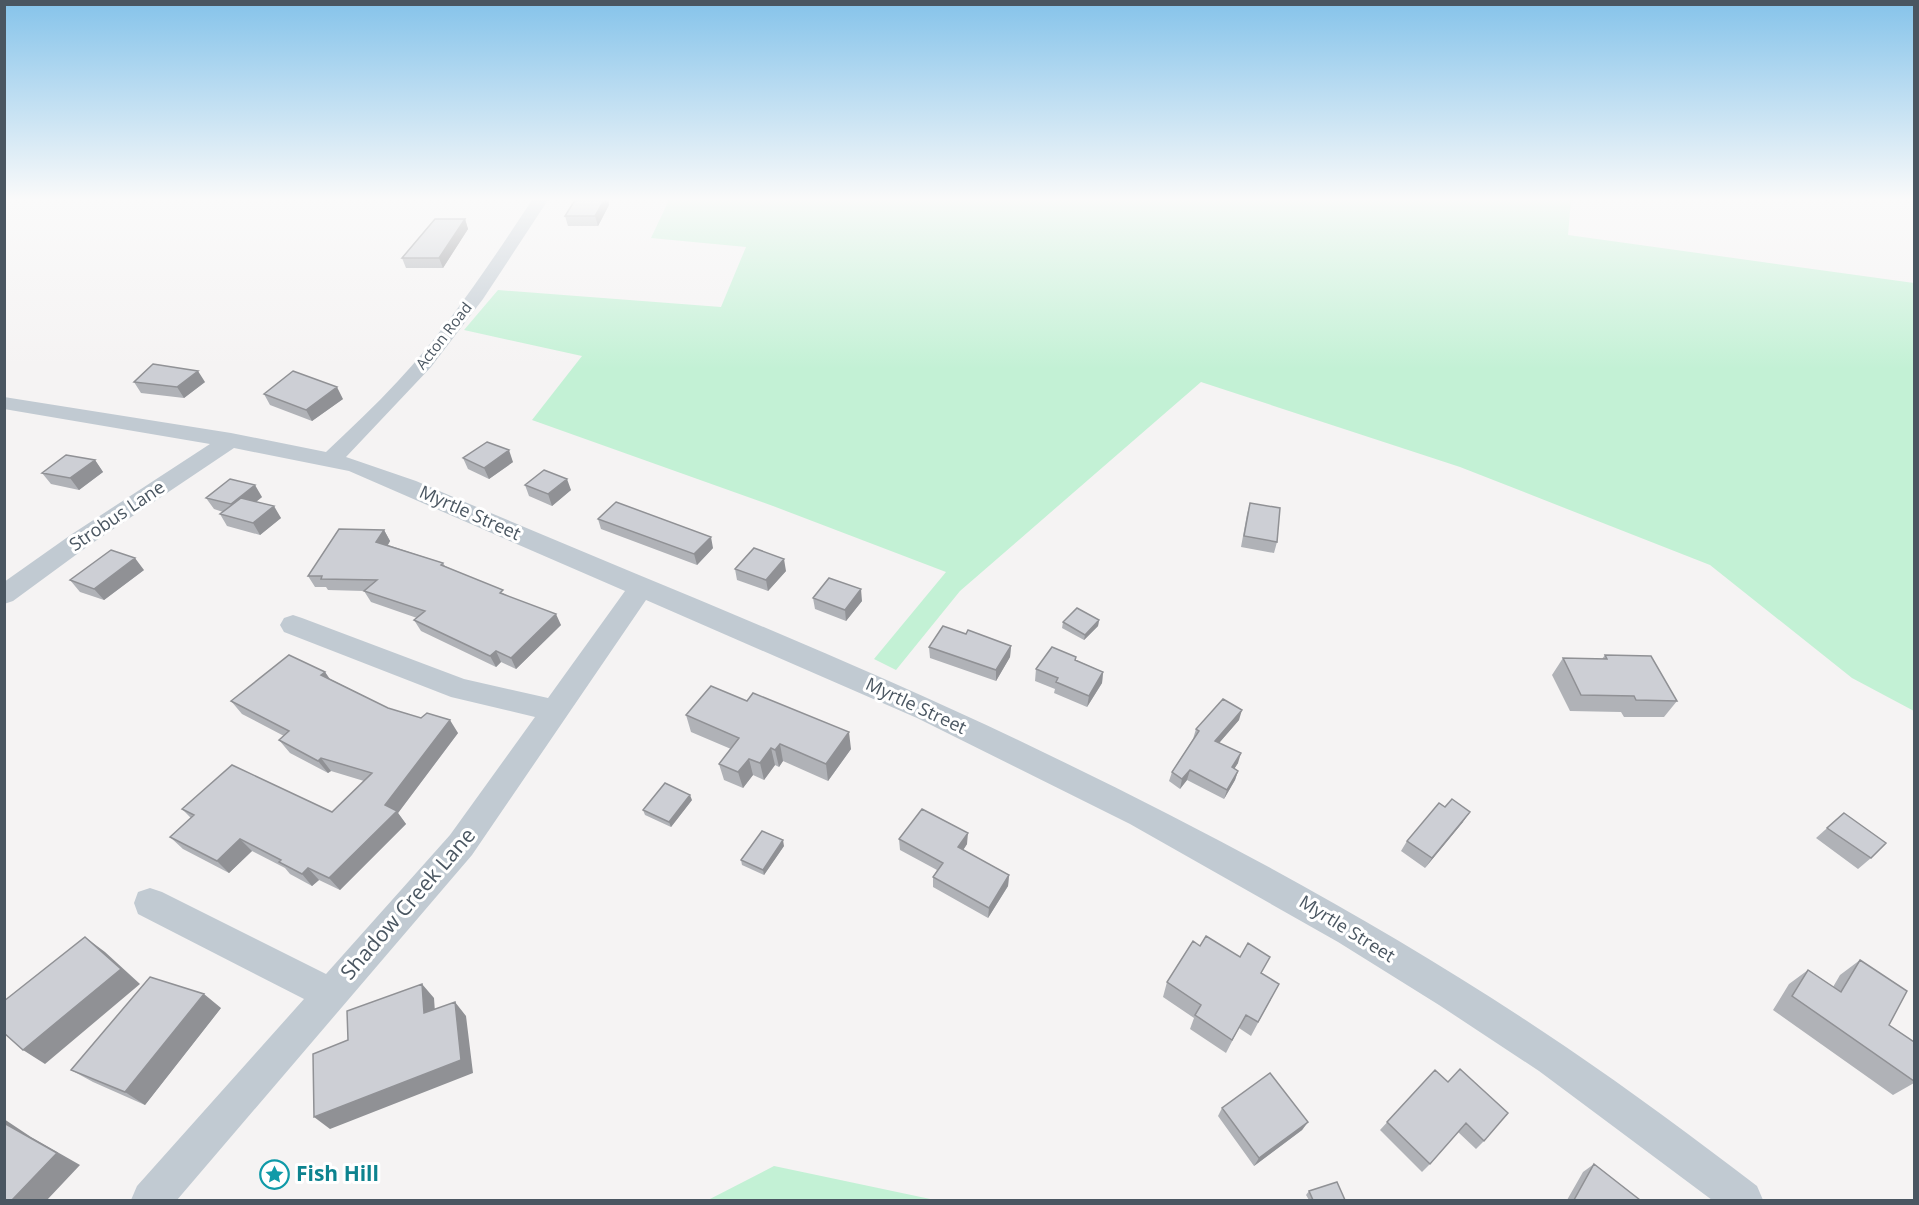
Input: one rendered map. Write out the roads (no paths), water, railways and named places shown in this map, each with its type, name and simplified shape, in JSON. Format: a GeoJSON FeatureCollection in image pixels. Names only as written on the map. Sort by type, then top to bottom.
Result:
{"type":"FeatureCollection","features":[{"type":"Feature","properties":{"kind":"street","name":"Acton Road"},"geometry":{"type":"LineString","coordinates":[[331,459],[387,404],[422,365],[469,305],[502,256]]}},
{"type":"Feature","properties":{"kind":"street","name":"Myrtle Street"},"geometry":{"type":"LineString","coordinates":[[4,403],[231,440],[331,459],[383,476],[930,711],[1229,860],[1294,896],[1574,1074],[1665,1138],[1743,1200]]}},
{"type":"Feature","properties":{"kind":"street","name":"Strobus Lane"},"geometry":{"type":"LineString","coordinates":[[4,595],[89,534],[231,440]]}},
{"type":"Feature","properties":{"kind":"street","name":"Shadow Creek Lane"},"geometry":{"type":"LineString","coordinates":[[151,1200],[461,845],[641,588]]}},
{"type":"Feature","properties":{"kind":"street"},"geometry":{"type":"LineString","coordinates":[[293,626],[461,689],[555,711]]}},
{"type":"Feature","properties":{"kind":"street"},"geometry":{"type":"LineString","coordinates":[[150,903],[331,994]]}},
{"type":"Feature","properties":{"kind":"place","name":"Fish Hill"},"geometry":{"type":"Point","coordinates":[275,1174]}}]}
